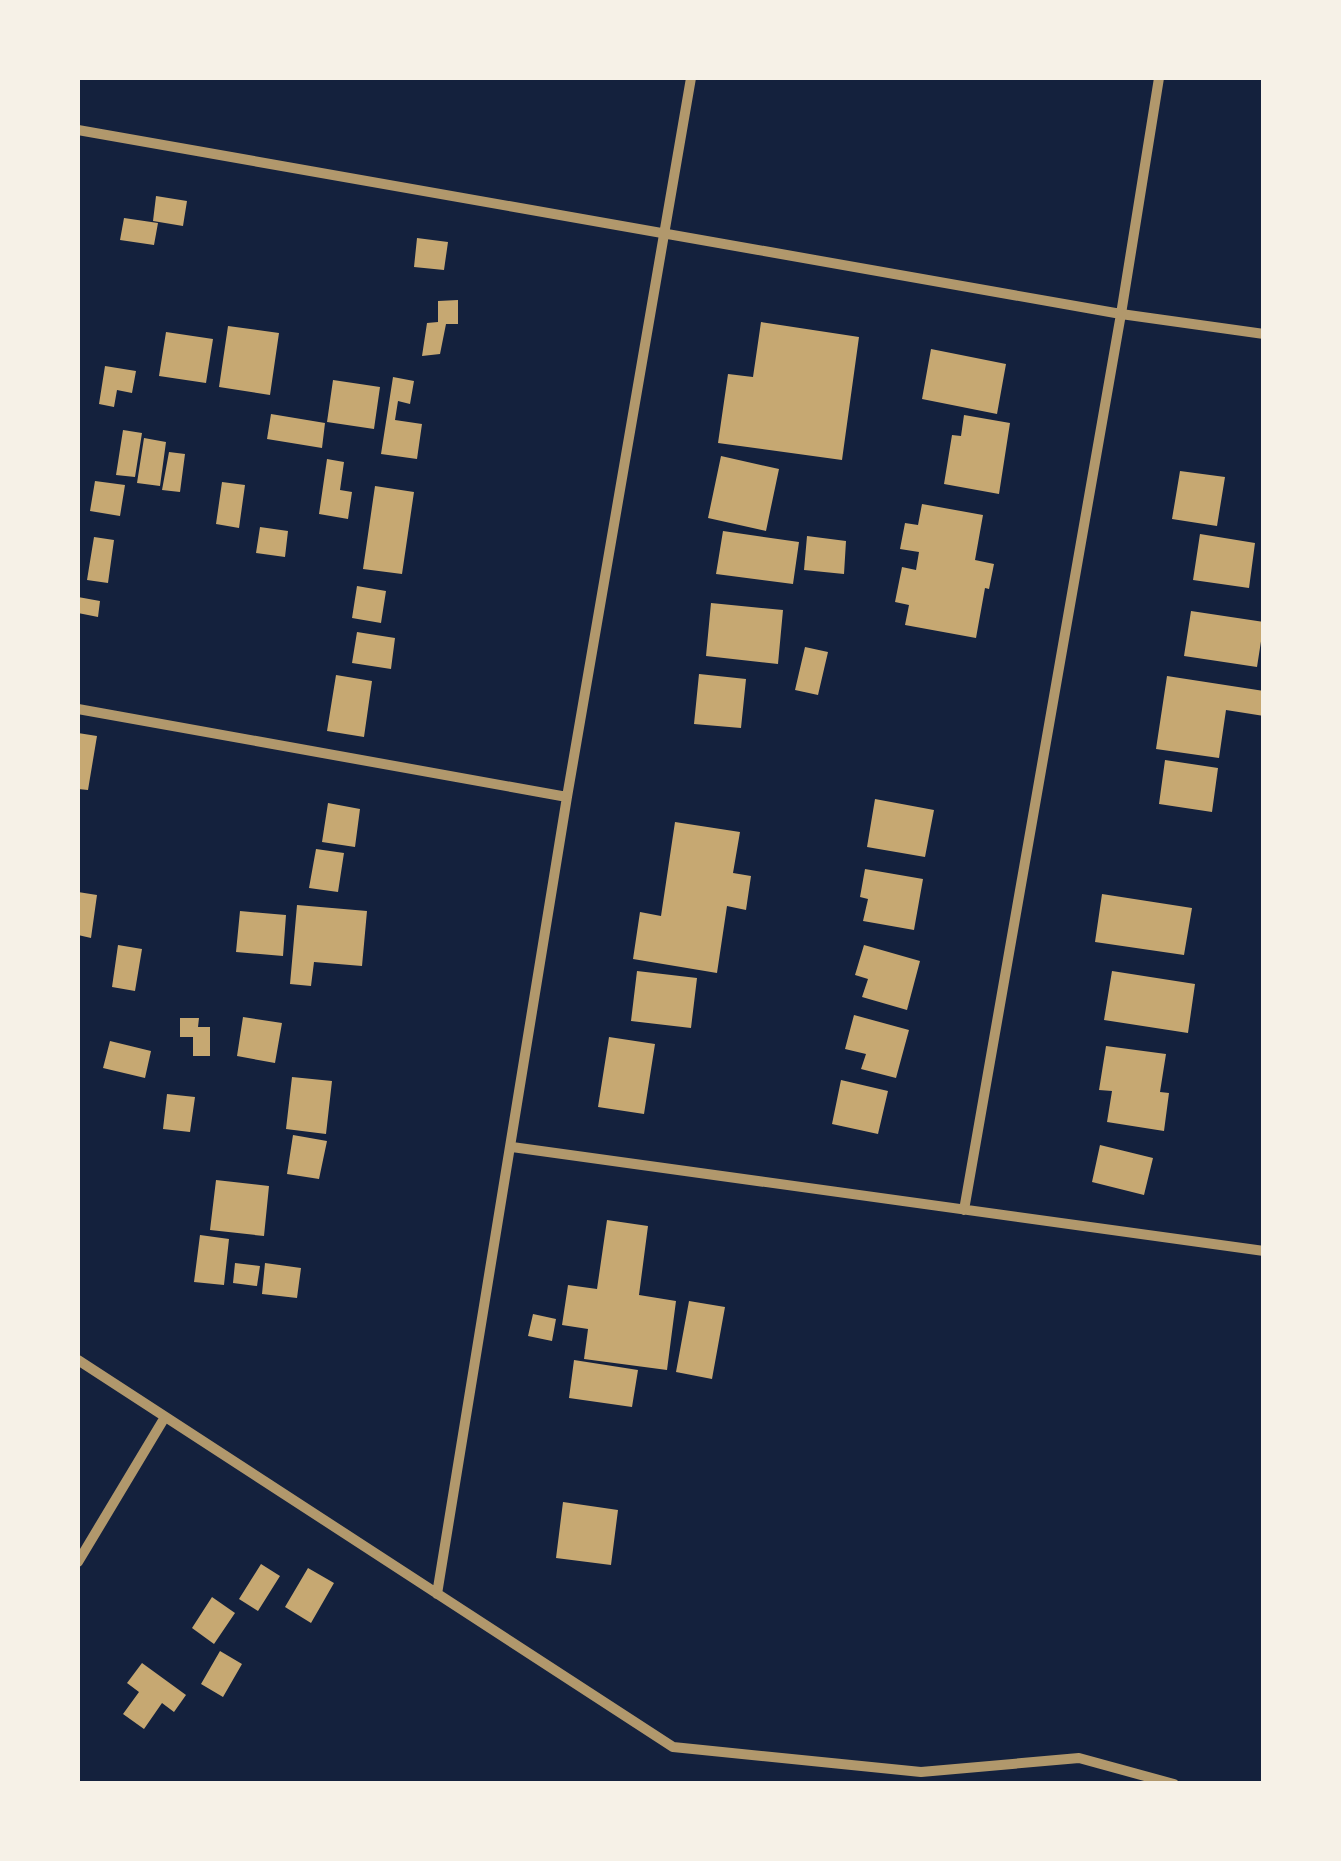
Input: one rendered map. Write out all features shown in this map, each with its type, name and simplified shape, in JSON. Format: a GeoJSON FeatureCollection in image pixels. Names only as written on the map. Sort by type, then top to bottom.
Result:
{"type":"FeatureCollection","features":[{"type":"Feature","properties":{"kind":"street"},"geometry":{"type":"LineString","coordinates":[[437,1594],[567,797],[691,78]]}},
{"type":"Feature","properties":{"kind":"street"},"geometry":{"type":"LineString","coordinates":[[964,1210],[1122,314],[1159,78]]}},
{"type":"Feature","properties":{"kind":"street"},"geometry":{"type":"LineString","coordinates":[[78,130],[1122,314],[1264,334]]}},
{"type":"Feature","properties":{"kind":"street"},"geometry":{"type":"LineString","coordinates":[[78,708],[567,797]]}},
{"type":"Feature","properties":{"kind":"street"},"geometry":{"type":"LineString","coordinates":[[512,1146],[1264,1251]]}},
{"type":"Feature","properties":{"kind":"street"},"geometry":{"type":"LineString","coordinates":[[78,1360],[674,1747],[922,1772],[1080,1758],[1174,1784]]}},
{"type":"Feature","properties":{"kind":"street"},"geometry":{"type":"LineString","coordinates":[[78,1562],[164,1416]]}},
{"type":"Feature","properties":{"kind":"building"},"geometry":{"type":"Polygon","coordinates":[[[156,196],[187,201],[183,226],[153,221],[156,196]]]}},
{"type":"Feature","properties":{"kind":"building"},"geometry":{"type":"Polygon","coordinates":[[[124,218],[158,223],[154,245],[120,240],[124,218]]]}},
{"type":"Feature","properties":{"kind":"building"},"geometry":{"type":"Polygon","coordinates":[[[417,238],[448,242],[444,270],[414,267],[417,238]]]}},
{"type":"Feature","properties":{"kind":"building"},"geometry":{"type":"Polygon","coordinates":[[[458,300],[458,324],[446,324],[440,354],[422,356],[427,323],[438,322],[438,301],[458,300]]]}},
{"type":"Feature","properties":{"kind":"building"},"geometry":{"type":"Polygon","coordinates":[[[761,322],[859,337],[842,460],[718,443],[728,374],[753,377],[761,322]]]}},
{"type":"Feature","properties":{"kind":"building"},"geometry":{"type":"Polygon","coordinates":[[[228,326],[279,333],[270,395],[219,387],[228,326]]]}},
{"type":"Feature","properties":{"kind":"building"},"geometry":{"type":"Polygon","coordinates":[[[166,332],[213,339],[206,383],[159,376],[166,332]]]}},
{"type":"Feature","properties":{"kind":"building"},"geometry":{"type":"Polygon","coordinates":[[[931,349],[1006,364],[997,414],[922,399],[931,349]]]}},
{"type":"Feature","properties":{"kind":"building"},"geometry":{"type":"Polygon","coordinates":[[[105,366],[136,371],[132,393],[117,390],[114,407],[99,404],[105,366]]]}},
{"type":"Feature","properties":{"kind":"building"},"geometry":{"type":"Polygon","coordinates":[[[393,377],[414,381],[410,404],[398,401],[395,420],[422,424],[417,459],[381,454],[393,377]]]}},
{"type":"Feature","properties":{"kind":"building"},"geometry":{"type":"Polygon","coordinates":[[[333,380],[380,387],[374,429],[327,422],[333,380]]]}},
{"type":"Feature","properties":{"kind":"building"},"geometry":{"type":"Polygon","coordinates":[[[271,414],[325,423],[322,448],[267,439],[271,414]]]}},
{"type":"Feature","properties":{"kind":"building"},"geometry":{"type":"Polygon","coordinates":[[[964,415],[1010,423],[999,494],[944,484],[952,435],[961,436],[964,415]]]}},
{"type":"Feature","properties":{"kind":"building"},"geometry":{"type":"Polygon","coordinates":[[[123,430],[142,433],[135,477],[116,475],[123,430]]]}},
{"type":"Feature","properties":{"kind":"building"},"geometry":{"type":"Polygon","coordinates":[[[144,438],[166,442],[160,486],[137,483],[144,438]]]}},
{"type":"Feature","properties":{"kind":"building"},"geometry":{"type":"Polygon","coordinates":[[[169,452],[185,454],[180,492],[162,490],[169,452]]]}},
{"type":"Feature","properties":{"kind":"building"},"geometry":{"type":"Polygon","coordinates":[[[721,456],[779,469],[766,531],[708,518],[721,456]]]}},
{"type":"Feature","properties":{"kind":"building"},"geometry":{"type":"Polygon","coordinates":[[[327,459],[344,462],[340,490],[352,492],[348,519],[319,514],[327,459]]]}},
{"type":"Feature","properties":{"kind":"building"},"geometry":{"type":"Polygon","coordinates":[[[1180,471],[1225,477],[1217,526],[1172,519],[1180,471]]]}},
{"type":"Feature","properties":{"kind":"building"},"geometry":{"type":"Polygon","coordinates":[[[95,481],[125,485],[120,516],[90,511],[95,481]]]}},
{"type":"Feature","properties":{"kind":"building"},"geometry":{"type":"Polygon","coordinates":[[[222,482],[245,485],[239,528],[216,524],[222,482]]]}},
{"type":"Feature","properties":{"kind":"building"},"geometry":{"type":"Polygon","coordinates":[[[375,486],[414,492],[402,574],[363,569],[375,486]]]}},
{"type":"Feature","properties":{"kind":"building"},"geometry":{"type":"Polygon","coordinates":[[[922,504],[983,515],[975,560],[994,564],[989,589],[985,588],[976,638],[905,625],[909,605],[895,602],[902,567],[916,570],[919,552],[900,549],[905,523],[918,525],[922,504]]]}},
{"type":"Feature","properties":{"kind":"building"},"geometry":{"type":"Polygon","coordinates":[[[260,527],[288,531],[285,557],[256,553],[260,527]]]}},
{"type":"Feature","properties":{"kind":"building"},"geometry":{"type":"Polygon","coordinates":[[[723,531],[799,542],[793,584],[716,574],[723,531]]]}},
{"type":"Feature","properties":{"kind":"building"},"geometry":{"type":"Polygon","coordinates":[[[1200,534],[1255,543],[1249,588],[1193,580],[1200,534]]]}},
{"type":"Feature","properties":{"kind":"building"},"geometry":{"type":"Polygon","coordinates":[[[807,536],[846,541],[844,574],[804,570],[807,536]]]}},
{"type":"Feature","properties":{"kind":"building"},"geometry":{"type":"Polygon","coordinates":[[[94,537],[114,540],[108,583],[87,580],[94,537]]]}},
{"type":"Feature","properties":{"kind":"building"},"geometry":{"type":"Polygon","coordinates":[[[357,586],[386,591],[381,623],[352,618],[357,586]]]}},
{"type":"Feature","properties":{"kind":"building"},"geometry":{"type":"Polygon","coordinates":[[[78,597],[100,601],[98,617],[78,613],[78,597]]]}},
{"type":"Feature","properties":{"kind":"building"},"geometry":{"type":"Polygon","coordinates":[[[711,603],[783,610],[778,664],[706,656],[711,603]]]}},
{"type":"Feature","properties":{"kind":"building"},"geometry":{"type":"Polygon","coordinates":[[[1191,611],[1264,622],[1257,667],[1184,656],[1191,611]]]}},
{"type":"Feature","properties":{"kind":"building"},"geometry":{"type":"Polygon","coordinates":[[[357,632],[395,638],[391,669],[352,663],[357,632]]]}},
{"type":"Feature","properties":{"kind":"building"},"geometry":{"type":"Polygon","coordinates":[[[805,647],[828,652],[818,695],[795,690],[805,647]]]}},
{"type":"Feature","properties":{"kind":"building"},"geometry":{"type":"Polygon","coordinates":[[[699,674],[746,679],[741,728],[694,724],[699,674]]]}},
{"type":"Feature","properties":{"kind":"building"},"geometry":{"type":"Polygon","coordinates":[[[336,675],[372,681],[364,737],[327,731],[336,675]]]}},
{"type":"Feature","properties":{"kind":"building"},"geometry":{"type":"Polygon","coordinates":[[[1167,676],[1264,691],[1264,716],[1226,710],[1219,758],[1156,749],[1167,676]]]}},
{"type":"Feature","properties":{"kind":"building"},"geometry":{"type":"Polygon","coordinates":[[[78,733],[97,736],[88,790],[78,789],[78,733]]]}},
{"type":"Feature","properties":{"kind":"building"},"geometry":{"type":"Polygon","coordinates":[[[1165,760],[1218,768],[1212,812],[1159,804],[1165,760]]]}},
{"type":"Feature","properties":{"kind":"building"},"geometry":{"type":"Polygon","coordinates":[[[875,799],[934,810],[925,857],[867,847],[875,799]]]}},
{"type":"Feature","properties":{"kind":"building"},"geometry":{"type":"Polygon","coordinates":[[[328,803],[360,809],[355,847],[322,842],[328,803]]]}},
{"type":"Feature","properties":{"kind":"building"},"geometry":{"type":"Polygon","coordinates":[[[675,822],[740,832],[733,873],[751,876],[746,910],[727,906],[717,973],[633,959],[640,912],[661,916],[675,822]]]}},
{"type":"Feature","properties":{"kind":"building"},"geometry":{"type":"Polygon","coordinates":[[[316,849],[344,853],[338,892],[309,888],[316,849]]]}},
{"type":"Feature","properties":{"kind":"building"},"geometry":{"type":"Polygon","coordinates":[[[865,869],[923,879],[914,930],[863,921],[868,899],[860,897],[865,869]]]}},
{"type":"Feature","properties":{"kind":"building"},"geometry":{"type":"Polygon","coordinates":[[[78,892],[97,895],[91,938],[78,935],[78,892]]]}},
{"type":"Feature","properties":{"kind":"building"},"geometry":{"type":"Polygon","coordinates":[[[1102,894],[1192,908],[1184,955],[1095,942],[1102,894]]]}},
{"type":"Feature","properties":{"kind":"building"},"geometry":{"type":"Polygon","coordinates":[[[297,905],[367,911],[362,966],[314,962],[311,986],[290,984],[297,905]]]}},
{"type":"Feature","properties":{"kind":"building"},"geometry":{"type":"Polygon","coordinates":[[[240,911],[286,915],[283,956],[236,952],[240,911]]]}},
{"type":"Feature","properties":{"kind":"building"},"geometry":{"type":"Polygon","coordinates":[[[118,945],[142,949],[135,991],[112,987],[118,945]]]}},
{"type":"Feature","properties":{"kind":"building"},"geometry":{"type":"Polygon","coordinates":[[[864,945],[920,961],[907,1010],[862,997],[868,979],[855,975],[864,945]]]}},
{"type":"Feature","properties":{"kind":"building"},"geometry":{"type":"Polygon","coordinates":[[[637,971],[697,978],[691,1028],[631,1021],[637,971]]]}},
{"type":"Feature","properties":{"kind":"building"},"geometry":{"type":"Polygon","coordinates":[[[1112,971],[1195,984],[1188,1033],[1104,1020],[1112,971]]]}},
{"type":"Feature","properties":{"kind":"building"},"geometry":{"type":"Polygon","coordinates":[[[854,1015],[909,1030],[896,1078],[861,1069],[866,1054],[845,1049],[854,1015]]]}},
{"type":"Feature","properties":{"kind":"building"},"geometry":{"type":"Polygon","coordinates":[[[243,1017],[282,1023],[275,1063],[237,1056],[243,1017]]]}},
{"type":"Feature","properties":{"kind":"building"},"geometry":{"type":"Polygon","coordinates":[[[180,1018],[199,1018],[198,1027],[210,1027],[210,1056],[193,1056],[193,1037],[180,1037],[180,1018]]]}},
{"type":"Feature","properties":{"kind":"building"},"geometry":{"type":"Polygon","coordinates":[[[609,1037],[655,1044],[644,1114],[598,1107],[609,1037]]]}},
{"type":"Feature","properties":{"kind":"building"},"geometry":{"type":"Polygon","coordinates":[[[110,1041],[151,1051],[145,1078],[103,1068],[110,1041]]]}},
{"type":"Feature","properties":{"kind":"building"},"geometry":{"type":"Polygon","coordinates":[[[1106,1046],[1166,1054],[1160,1092],[1169,1093],[1164,1131],[1107,1122],[1112,1091],[1099,1090],[1106,1046]]]}},
{"type":"Feature","properties":{"kind":"building"},"geometry":{"type":"Polygon","coordinates":[[[292,1077],[332,1081],[326,1134],[286,1129],[292,1077]]]}},
{"type":"Feature","properties":{"kind":"building"},"geometry":{"type":"Polygon","coordinates":[[[841,1080],[888,1091],[878,1134],[832,1124],[841,1080]]]}},
{"type":"Feature","properties":{"kind":"building"},"geometry":{"type":"Polygon","coordinates":[[[167,1094],[195,1097],[190,1132],[163,1129],[167,1094]]]}},
{"type":"Feature","properties":{"kind":"building"},"geometry":{"type":"Polygon","coordinates":[[[293,1135],[327,1141],[319,1179],[287,1174],[293,1135]]]}},
{"type":"Feature","properties":{"kind":"building"},"geometry":{"type":"Polygon","coordinates":[[[1100,1145],[1153,1158],[1144,1195],[1092,1182],[1100,1145]]]}},
{"type":"Feature","properties":{"kind":"building"},"geometry":{"type":"Polygon","coordinates":[[[216,1180],[269,1186],[264,1236],[210,1230],[216,1180]]]}},
{"type":"Feature","properties":{"kind":"building"},"geometry":{"type":"Polygon","coordinates":[[[607,1220],[648,1226],[639,1295],[676,1301],[667,1370],[584,1359],[588,1329],[562,1325],[568,1285],[597,1289],[607,1220]]]}},
{"type":"Feature","properties":{"kind":"building"},"geometry":{"type":"Polygon","coordinates":[[[200,1235],[229,1239],[224,1285],[194,1282],[200,1235]]]}},
{"type":"Feature","properties":{"kind":"building"},"geometry":{"type":"Polygon","coordinates":[[[235,1263],[260,1266],[257,1286],[233,1283],[235,1263]]]}},
{"type":"Feature","properties":{"kind":"building"},"geometry":{"type":"Polygon","coordinates":[[[265,1263],[301,1268],[297,1298],[262,1294],[265,1263]]]}},
{"type":"Feature","properties":{"kind":"building"},"geometry":{"type":"Polygon","coordinates":[[[689,1301],[725,1307],[712,1379],[676,1372],[689,1301]]]}},
{"type":"Feature","properties":{"kind":"building"},"geometry":{"type":"Polygon","coordinates":[[[533,1314],[556,1319],[552,1341],[528,1336],[533,1314]]]}},
{"type":"Feature","properties":{"kind":"building"},"geometry":{"type":"Polygon","coordinates":[[[574,1360],[638,1370],[632,1407],[569,1398],[574,1360]]]}},
{"type":"Feature","properties":{"kind":"building"},"geometry":{"type":"Polygon","coordinates":[[[563,1502],[618,1510],[611,1565],[556,1558],[563,1502]]]}},
{"type":"Feature","properties":{"kind":"building"},"geometry":{"type":"Polygon","coordinates":[[[261,1564],[280,1576],[258,1611],[239,1599],[261,1564]]]}},
{"type":"Feature","properties":{"kind":"building"},"geometry":{"type":"Polygon","coordinates":[[[308,1568],[334,1583],[311,1623],[285,1607],[308,1568]]]}},
{"type":"Feature","properties":{"kind":"building"},"geometry":{"type":"Polygon","coordinates":[[[212,1597],[235,1613],[214,1644],[192,1628],[212,1597]]]}},
{"type":"Feature","properties":{"kind":"building"},"geometry":{"type":"Polygon","coordinates":[[[220,1651],[242,1664],[223,1697],[201,1684],[220,1651]]]}},
{"type":"Feature","properties":{"kind":"building"},"geometry":{"type":"Polygon","coordinates":[[[142,1663],[186,1695],[174,1712],[162,1703],[144,1729],[123,1714],[139,1692],[127,1683],[142,1663]]]}}]}
